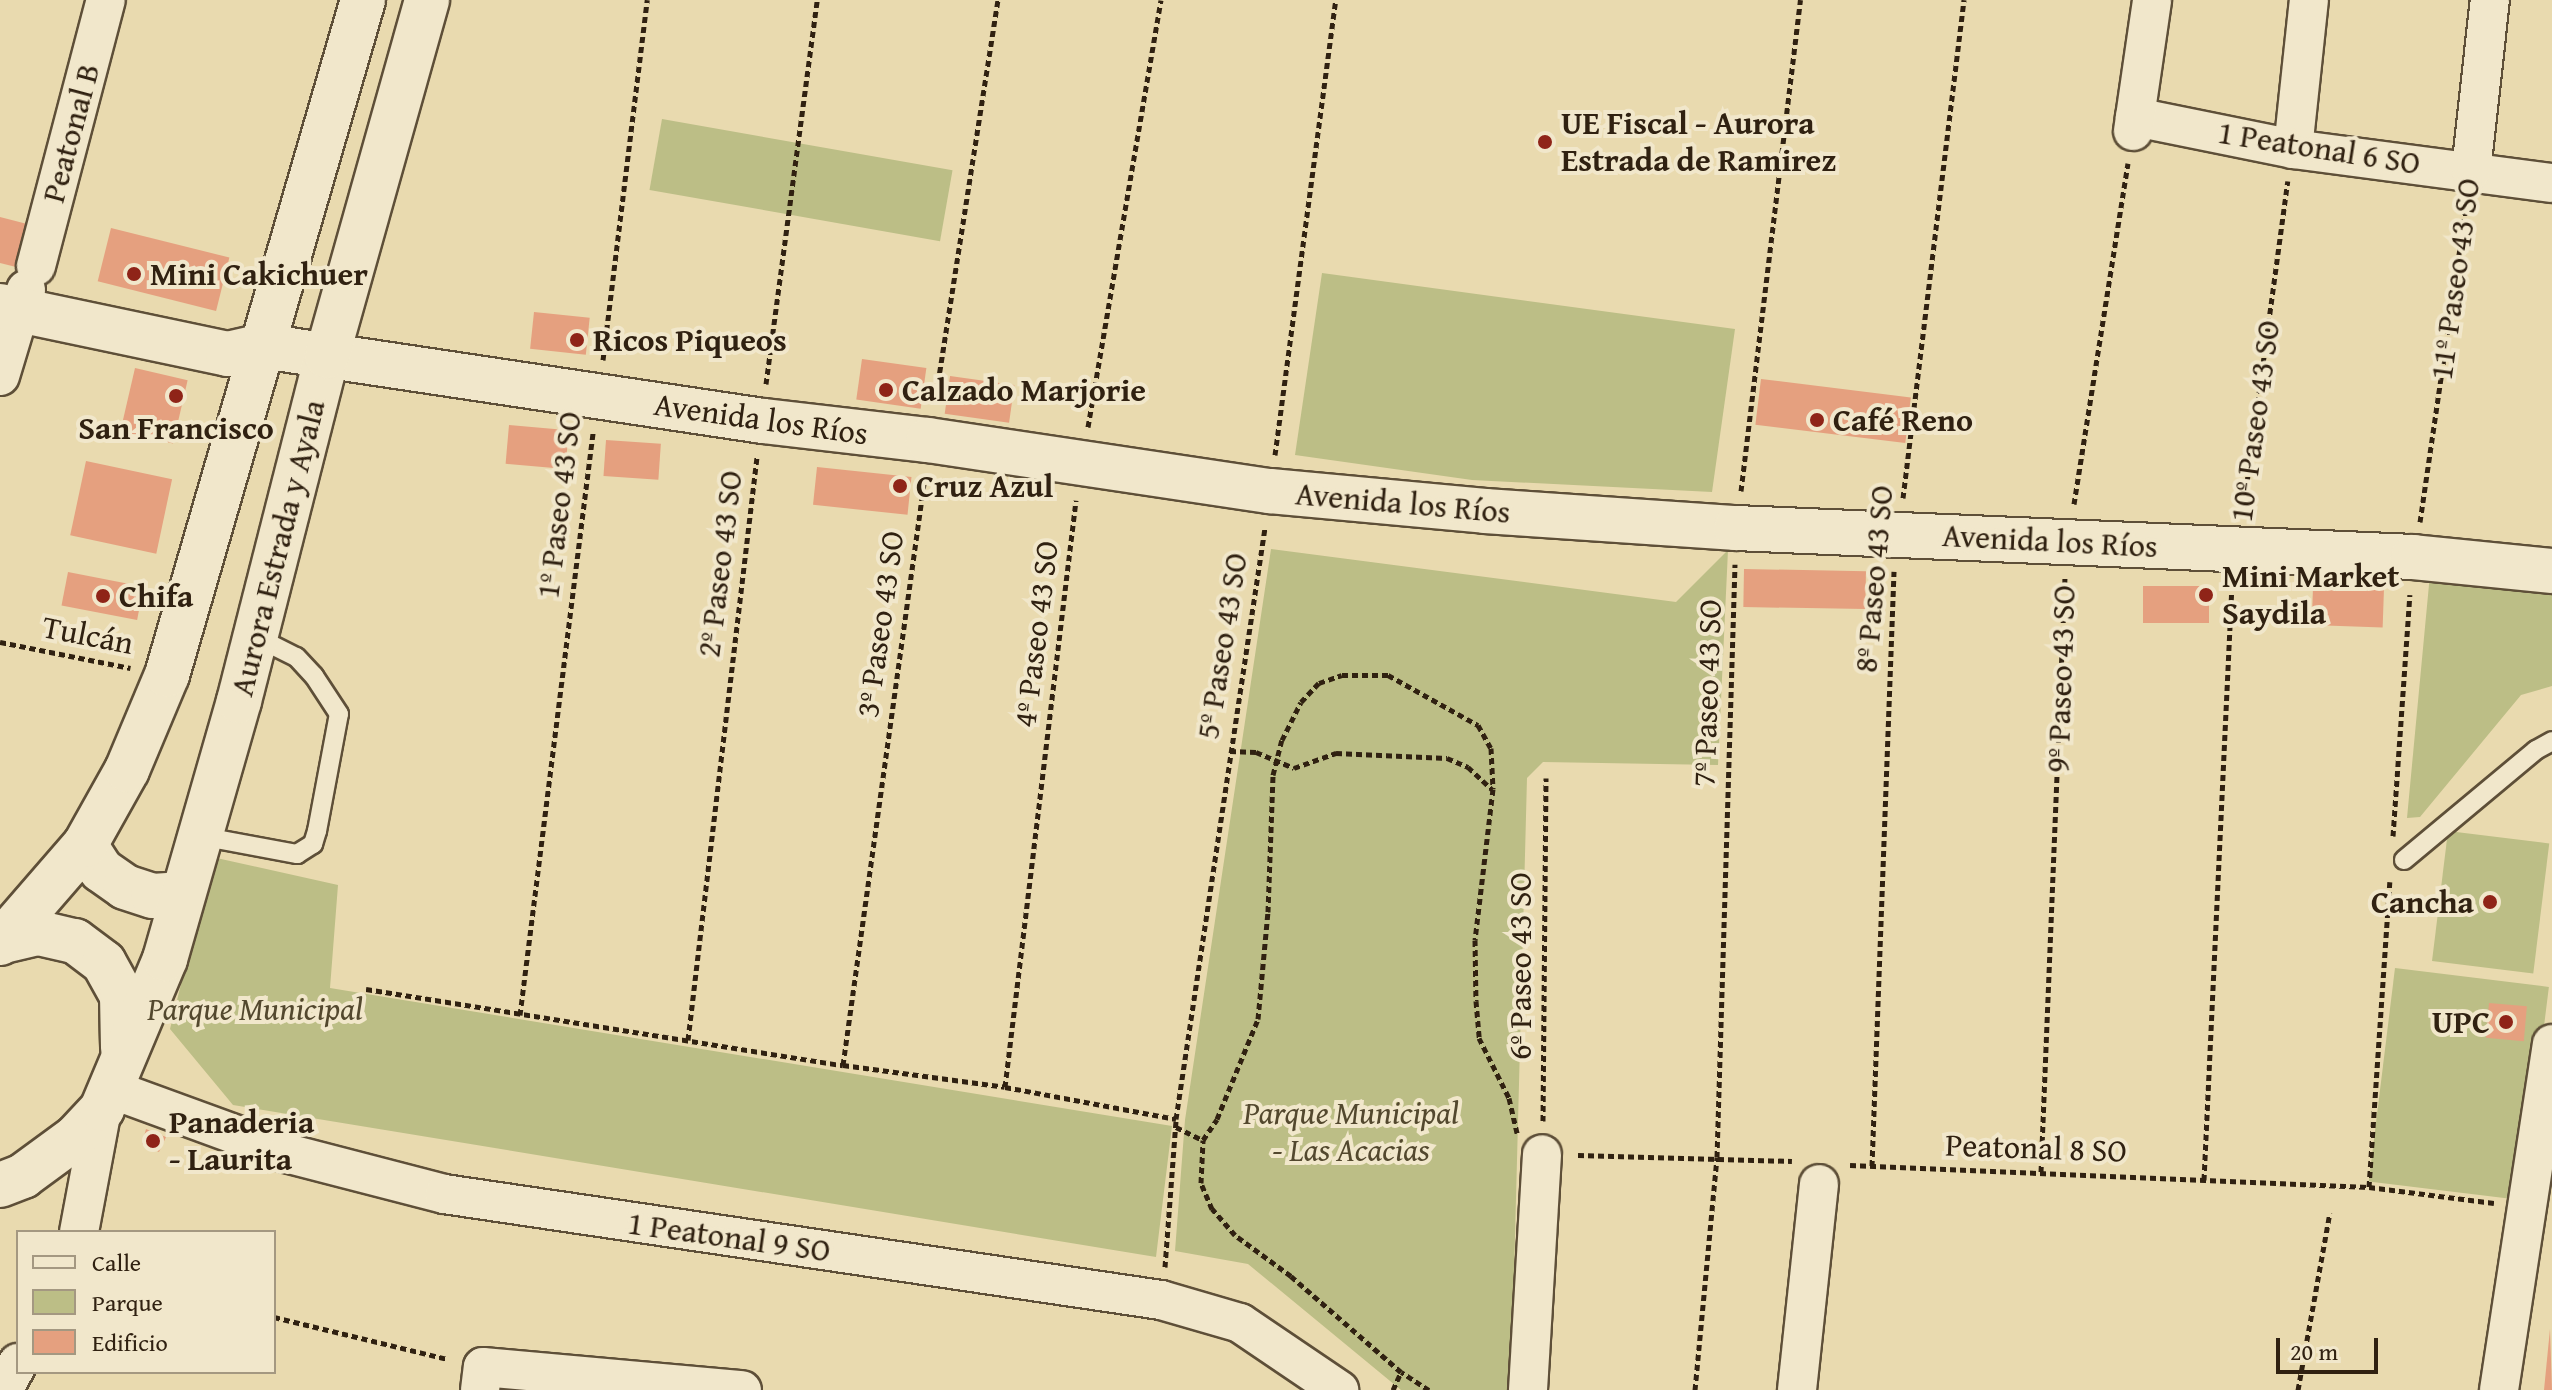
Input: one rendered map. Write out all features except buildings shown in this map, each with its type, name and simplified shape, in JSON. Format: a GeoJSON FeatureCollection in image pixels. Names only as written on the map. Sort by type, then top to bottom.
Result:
{"type":"FeatureCollection","features":[{"type":"Feature","properties":{"kind":"main road","name":"Aurora Estrada y Ayala"},"geometry":{"type":"LineString","coordinates":[[2,942],[85,845],[127,770],[167,675],[363,0]]}},
{"type":"Feature","properties":{"kind":"main road","name":"Aurora Estrada y Ayala"},"geometry":{"type":"LineString","coordinates":[[111,1090],[165,959],[256,637],[327,356],[427,0]]}},
{"type":"Feature","properties":{"kind":"main road","name":"Avenida los Ríos"},"geometry":{"type":"LineString","coordinates":[[16,291],[234,328],[263,346],[763,421],[928,440],[1270,491],[1736,528],[2413,557],[2552,571]]}},
{"type":"Feature","properties":{"kind":"main road"},"geometry":{"type":"LineString","coordinates":[[85,845],[101,870],[125,887],[153,896],[183,894]]}},
{"type":"Feature","properties":{"kind":"main road"},"geometry":{"type":"LineString","coordinates":[[0,1185],[34,1169],[76,1137],[111,1090],[125,1032],[122,995],[104,963],[75,941],[39,933],[2,942]]}},
{"type":"Feature","properties":{"kind":"street","name":"Peatonal B"},"geometry":{"type":"LineString","coordinates":[[0,376],[16,291],[106,0]]}},
{"type":"Feature","properties":{"kind":"street"},"geometry":{"type":"LineString","coordinates":[[2134,124],[2152,0]]}},
{"type":"Feature","properties":{"kind":"street"},"geometry":{"type":"LineString","coordinates":[[2293,149],[2309,0]]}},
{"type":"Feature","properties":{"kind":"street","name":"11º Paseo 43 SO"},"geometry":{"type":"LineString","coordinates":[[2471,171],[2490,0]]}},
{"type":"Feature","properties":{"kind":"street","name":"1 Peatonal 6 SO"},"geometry":{"type":"LineString","coordinates":[[2134,124],[2293,149],[2552,183]]}},
{"type":"Feature","properties":{"kind":"street"},"geometry":{"type":"LineString","coordinates":[[2499,1390],[2535,1220],[2552,1044]]}},
{"type":"Feature","properties":{"kind":"street"},"geometry":{"type":"LineString","coordinates":[[79,1230],[111,1090]]}},
{"type":"Feature","properties":{"kind":"street","name":"1 Peatonal 9 SO"},"geometry":{"type":"LineString","coordinates":[[111,1090],[286,1153],[444,1194],[1161,1300],[1240,1323],[1339,1390]]}},
{"type":"Feature","properties":{"kind":"street"},"geometry":{"type":"LineString","coordinates":[[1528,1390],[1530,1148]]}},
{"type":"Feature","properties":{"kind":"street"},"geometry":{"type":"LineString","coordinates":[[1797,1390],[1818,1170]]}},
{"type":"Feature","properties":{"kind":"street"},"geometry":{"type":"LineString","coordinates":[[3,1390],[16,1367]]}},
{"type":"Feature","properties":{"kind":"street"},"geometry":{"type":"LineString","coordinates":[[481,1379],[742,1390]]}},
{"type":"Feature","properties":{"kind":"lane"},"geometry":{"type":"LineString","coordinates":[[200,836],[297,854],[313,844],[317,831],[339,714],[314,676],[296,657],[256,637]]}},
{"type":"Feature","properties":{"kind":"lane"},"geometry":{"type":"LineString","coordinates":[[2404,860],[2536,750],[2552,741]]}},
{"type":"Feature","properties":{"kind":"path","name":"1º Paseo 43 SO"},"geometry":{"type":"LineString","coordinates":[[520,1015],[647,0]]}},
{"type":"Feature","properties":{"kind":"path","name":"2º Paseo 43 SO"},"geometry":{"type":"LineString","coordinates":[[688,1040],[766,379],[817,0]]}},
{"type":"Feature","properties":{"kind":"path","name":"3º Paseo 43 SO"},"geometry":{"type":"LineString","coordinates":[[843,1065],[928,440],[998,0]]}},
{"type":"Feature","properties":{"kind":"path","name":"4º Paseo 43 SO"},"geometry":{"type":"LineString","coordinates":[[1005,1087],[1080,464],[1161,0]]}},
{"type":"Feature","properties":{"kind":"path","name":"5º Paseo 43 SO"},"geometry":{"type":"LineString","coordinates":[[1161,1300],[1176,1119],[1270,491],[1336,0]]}},
{"type":"Feature","properties":{"kind":"path","name":"7º Paseo 43 SO"},"geometry":{"type":"LineString","coordinates":[[1695,1390],[1717,1157],[1736,528],[1800,0]]}},
{"type":"Feature","properties":{"kind":"path","name":"8º Paseo 43 SO"},"geometry":{"type":"LineString","coordinates":[[1872,1166],[1892,584],[1964,0]]}},
{"type":"Feature","properties":{"kind":"path","name":"9º Paseo 43 SO"},"geometry":{"type":"LineString","coordinates":[[2041,1172],[2067,544],[2134,124]]}},
{"type":"Feature","properties":{"kind":"path","name":"10º Paseo 43 SO"},"geometry":{"type":"LineString","coordinates":[[2204,1180],[2229,607],[2293,149]]}},
{"type":"Feature","properties":{"kind":"path","name":"11º Paseo 43 SO"},"geometry":{"type":"LineString","coordinates":[[2413,557],[2428,479],[2471,171]]}},
{"type":"Feature","properties":{"kind":"path","name":"Tulcán"},"geometry":{"type":"LineString","coordinates":[[0,642],[167,675]]}},
{"type":"Feature","properties":{"kind":"path"},"geometry":{"type":"LineString","coordinates":[[1429,1390],[1401,1372],[1291,1276],[1235,1235],[1212,1209],[1201,1183],[1203,1140],[1217,1119],[1258,1019],[1277,762],[1282,740],[1301,702],[1319,683],[1342,675],[1388,675],[1478,725],[1491,748],[1493,789],[1475,940],[1479,1038],[1530,1148]]}},
{"type":"Feature","properties":{"kind":"path"},"geometry":{"type":"LineString","coordinates":[[1230,751],[1256,752],[1294,768],[1336,753],[1447,758],[1468,767],[1493,789]]}},
{"type":"Feature","properties":{"kind":"path","name":"6º Paseo 43 SO"},"geometry":{"type":"LineString","coordinates":[[1530,1148],[1546,778]]}},
{"type":"Feature","properties":{"kind":"path"},"geometry":{"type":"LineString","coordinates":[[366,989],[843,1065],[1005,1087],[1176,1119]]}},
{"type":"Feature","properties":{"kind":"path"},"geometry":{"type":"LineString","coordinates":[[1176,1127],[1203,1140]]}},
{"type":"Feature","properties":{"kind":"path","name":"Peatonal 8 SO"},"geometry":{"type":"LineString","coordinates":[[1530,1148],[1717,1157],[1818,1170],[1872,1166],[2369,1187],[2535,1220]]}},
{"type":"Feature","properties":{"kind":"path"},"geometry":{"type":"LineString","coordinates":[[2298,1390],[2330,1213]]}},
{"type":"Feature","properties":{"kind":"path"},"geometry":{"type":"LineString","coordinates":[[276,1318],[481,1379]]}},
{"type":"Feature","properties":{"kind":"path"},"geometry":{"type":"LineString","coordinates":[[1393,1390],[1401,1372]]}},
{"type":"Feature","properties":{"kind":"green space"},"geometry":{"type":"Polygon","coordinates":[[[662,119],[953,170],[940,241],[649,190],[662,119]]]}},
{"type":"Feature","properties":{"kind":"green space"},"geometry":{"type":"Polygon","coordinates":[[[1322,273],[1735,329],[1712,492],[1472,480],[1295,455],[1322,273]]]}},
{"type":"Feature","properties":{"kind":"green space","name":"Parque Municipal - Las Acacias"},"geometry":{"type":"Polygon","coordinates":[[[1271,549],[1676,602],[1728,550],[1718,765],[1543,762],[1527,778],[1511,1390],[1401,1390],[1248,1264],[1175,1251],[1185,1120],[1271,549]]]}},
{"type":"Feature","properties":{"kind":"green space"},"geometry":{"type":"Polygon","coordinates":[[[2430,574],[2552,585],[2552,686],[2521,695],[2420,817],[2407,818],[2430,574]]]}},
{"type":"Feature","properties":{"kind":"green space","name":"Cancha"},"geometry":{"type":"Polygon","coordinates":[[[2448,831],[2549,843],[2533,973],[2432,961],[2448,831]]]}},
{"type":"Feature","properties":{"kind":"green space","name":"Parque Municipal"},"geometry":{"type":"Polygon","coordinates":[[[212,857],[338,885],[330,988],[1172,1126],[1156,1257],[233,1105],[170,1029],[212,857]]]}},
{"type":"Feature","properties":{"kind":"green space"},"geometry":{"type":"Polygon","coordinates":[[[2395,968],[2549,987],[2523,1200],[2369,1181],[2395,968]]]}},
{"type":"Feature","properties":{"kind":"place","name":"UE Fiscal - Aurora Estrada de Ramirez"},"geometry":{"type":"Point","coordinates":[1545,142]}},
{"type":"Feature","properties":{"kind":"place","name":"Mini Cakichuer"},"geometry":{"type":"Point","coordinates":[134,274]}},
{"type":"Feature","properties":{"kind":"place","name":"Ricos Piqueos"},"geometry":{"type":"Point","coordinates":[577,340]}},
{"type":"Feature","properties":{"kind":"place","name":"Calzado Marjorie"},"geometry":{"type":"Point","coordinates":[886,390]}},
{"type":"Feature","properties":{"kind":"place","name":"San Francisco"},"geometry":{"type":"Point","coordinates":[176,396]}},
{"type":"Feature","properties":{"kind":"place","name":"Café Reno"},"geometry":{"type":"Point","coordinates":[1817,420]}},
{"type":"Feature","properties":{"kind":"place","name":"Cruz Azul"},"geometry":{"type":"Point","coordinates":[900,486]}},
{"type":"Feature","properties":{"kind":"place","name":"Mini Market Saydila"},"geometry":{"type":"Point","coordinates":[2206,595]}},
{"type":"Feature","properties":{"kind":"place","name":"Chifa"},"geometry":{"type":"Point","coordinates":[103,596]}},
{"type":"Feature","properties":{"kind":"place","name":"Cancha"},"geometry":{"type":"Point","coordinates":[2490,902]}},
{"type":"Feature","properties":{"kind":"place","name":"UPC"},"geometry":{"type":"Point","coordinates":[2506,1022]}},
{"type":"Feature","properties":{"kind":"place","name":"Panaderia - Laurita"},"geometry":{"type":"Point","coordinates":[153,1141]}}]}
